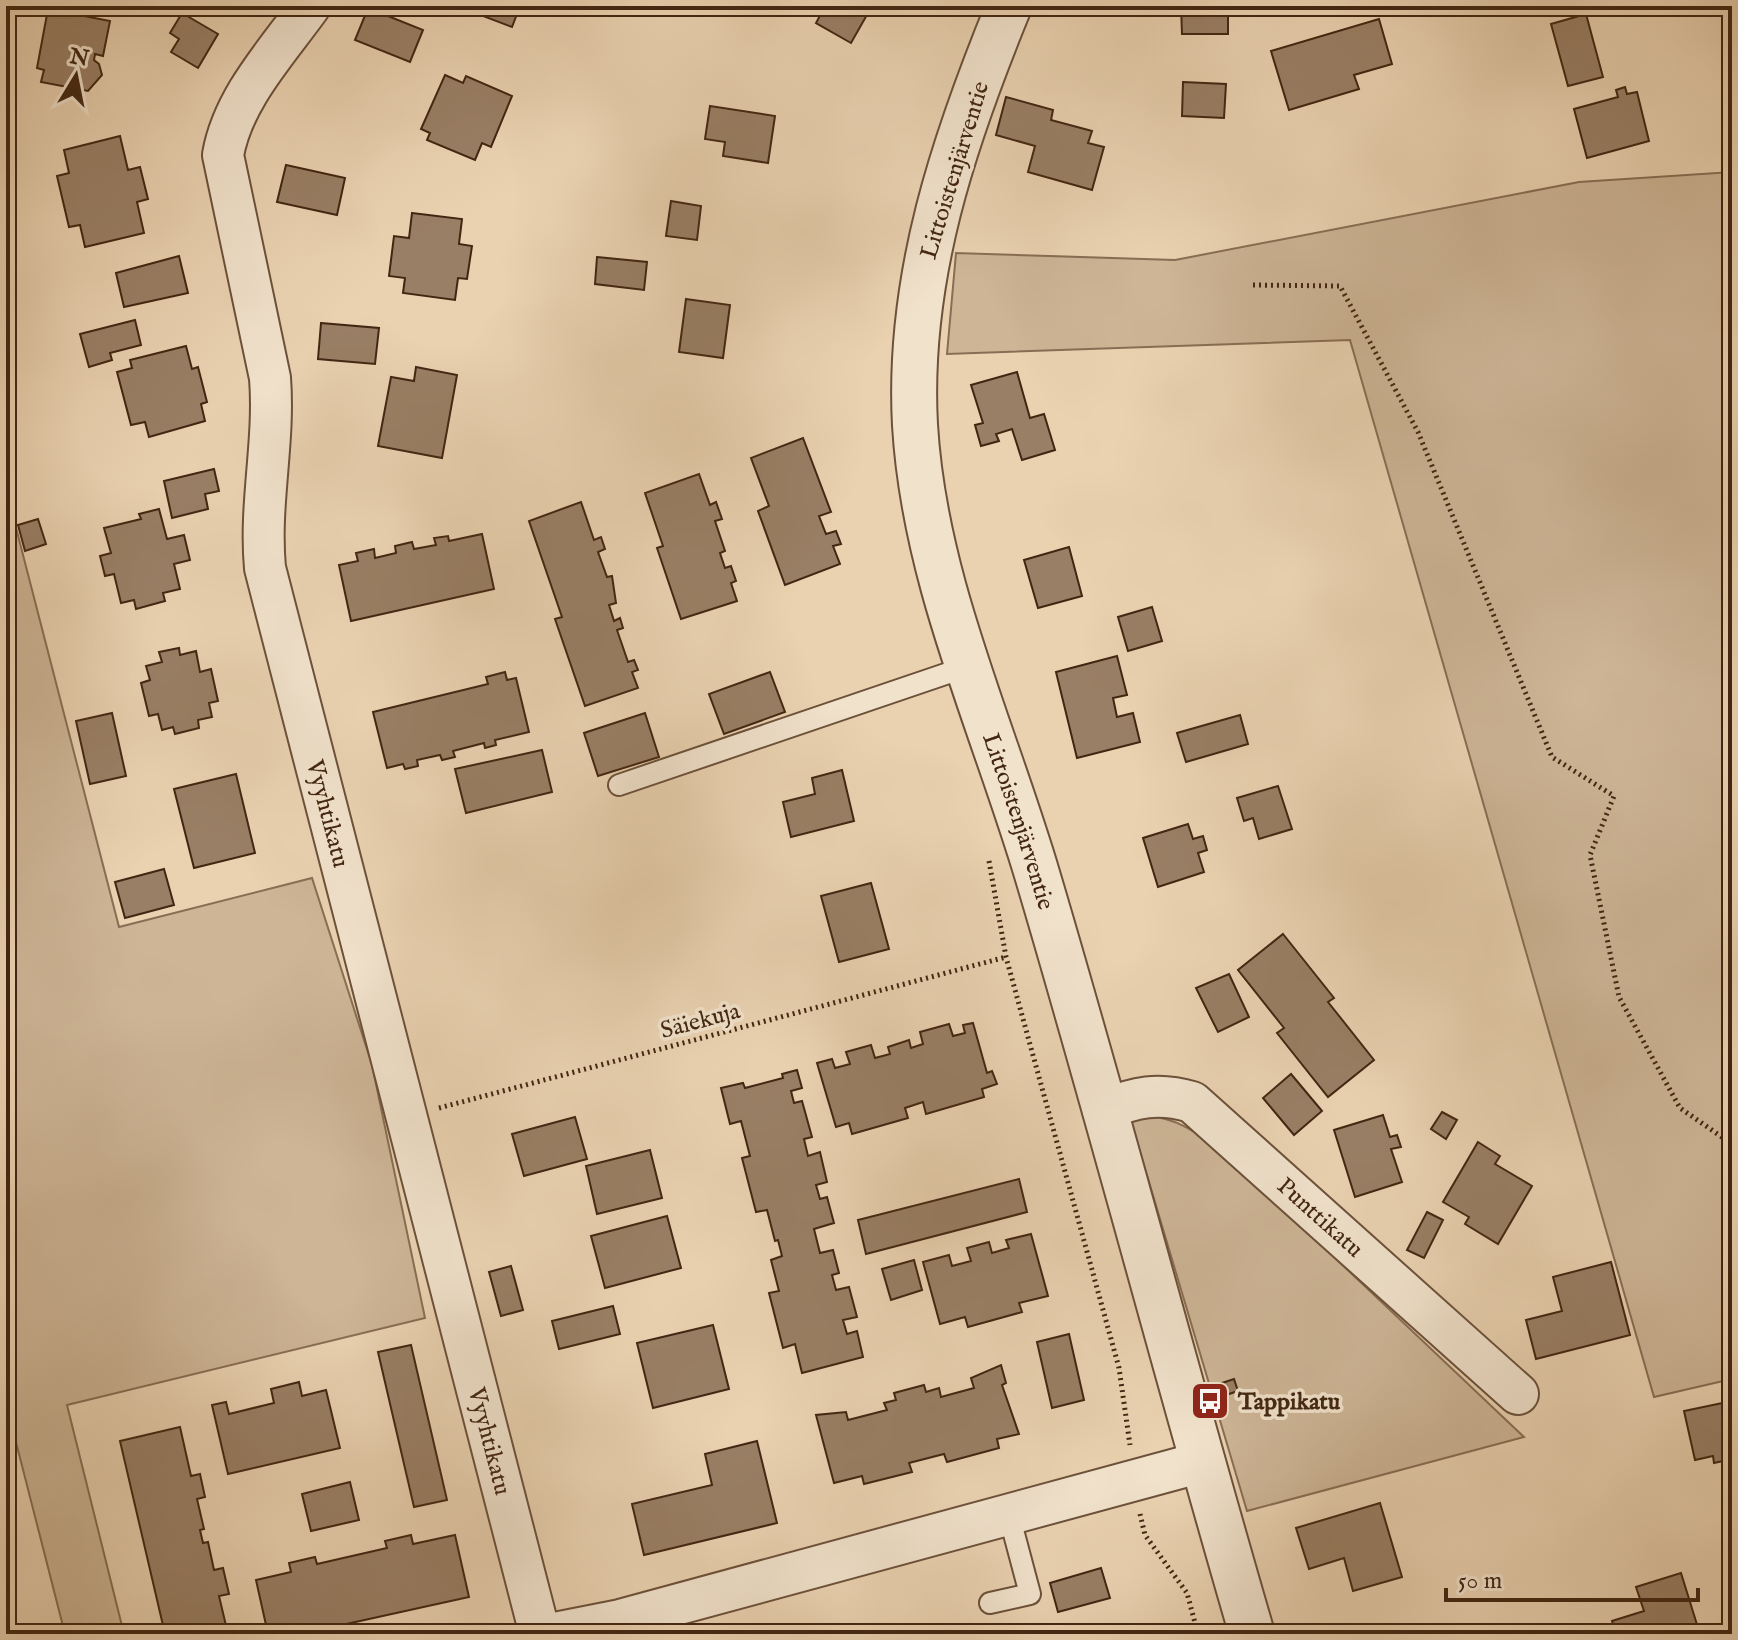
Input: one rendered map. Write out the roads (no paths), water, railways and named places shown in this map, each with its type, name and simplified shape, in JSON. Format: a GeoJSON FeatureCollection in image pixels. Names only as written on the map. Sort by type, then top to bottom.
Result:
{"type":"FeatureCollection","features":[{"type":"Feature","properties":{"kind":"street","name":"Vyyhtikatu"},"geometry":{"type":"LineString","coordinates":[[310,6],[239,106],[228,130],[223,155],[270,378],[272,409],[263,524],[265,568],[404,1118],[540,1634]]}},
{"type":"Feature","properties":{"kind":"street","name":"Littoistenjärventie"},"geometry":{"type":"LineString","coordinates":[[1009,6],[965,122],[934,220],[922,275],[916,341],[915,422],[922,500],[969,666],[1036,872],[1252,1634]]}},
{"type":"Feature","properties":{"kind":"street","name":"Punttikatu"},"geometry":{"type":"LineString","coordinates":[[1103,1110],[1142,1095],[1168,1095],[1192,1102],[1518,1394]]}},
{"type":"Feature","properties":{"kind":"street"},"geometry":{"type":"LineString","coordinates":[[549,1634],[620,1620],[1202,1462]]}},
{"type":"Feature","properties":{"kind":"lane"},"geometry":{"type":"LineString","coordinates":[[619,785],[969,666]]}},
{"type":"Feature","properties":{"kind":"lane"},"geometry":{"type":"LineString","coordinates":[[990,1603],[1030,1594],[1009,1515]]}},
{"type":"Feature","properties":{"kind":"place","name":"Tappikatu"},"geometry":{"type":"Point","coordinates":[1210,1401]}}]}
